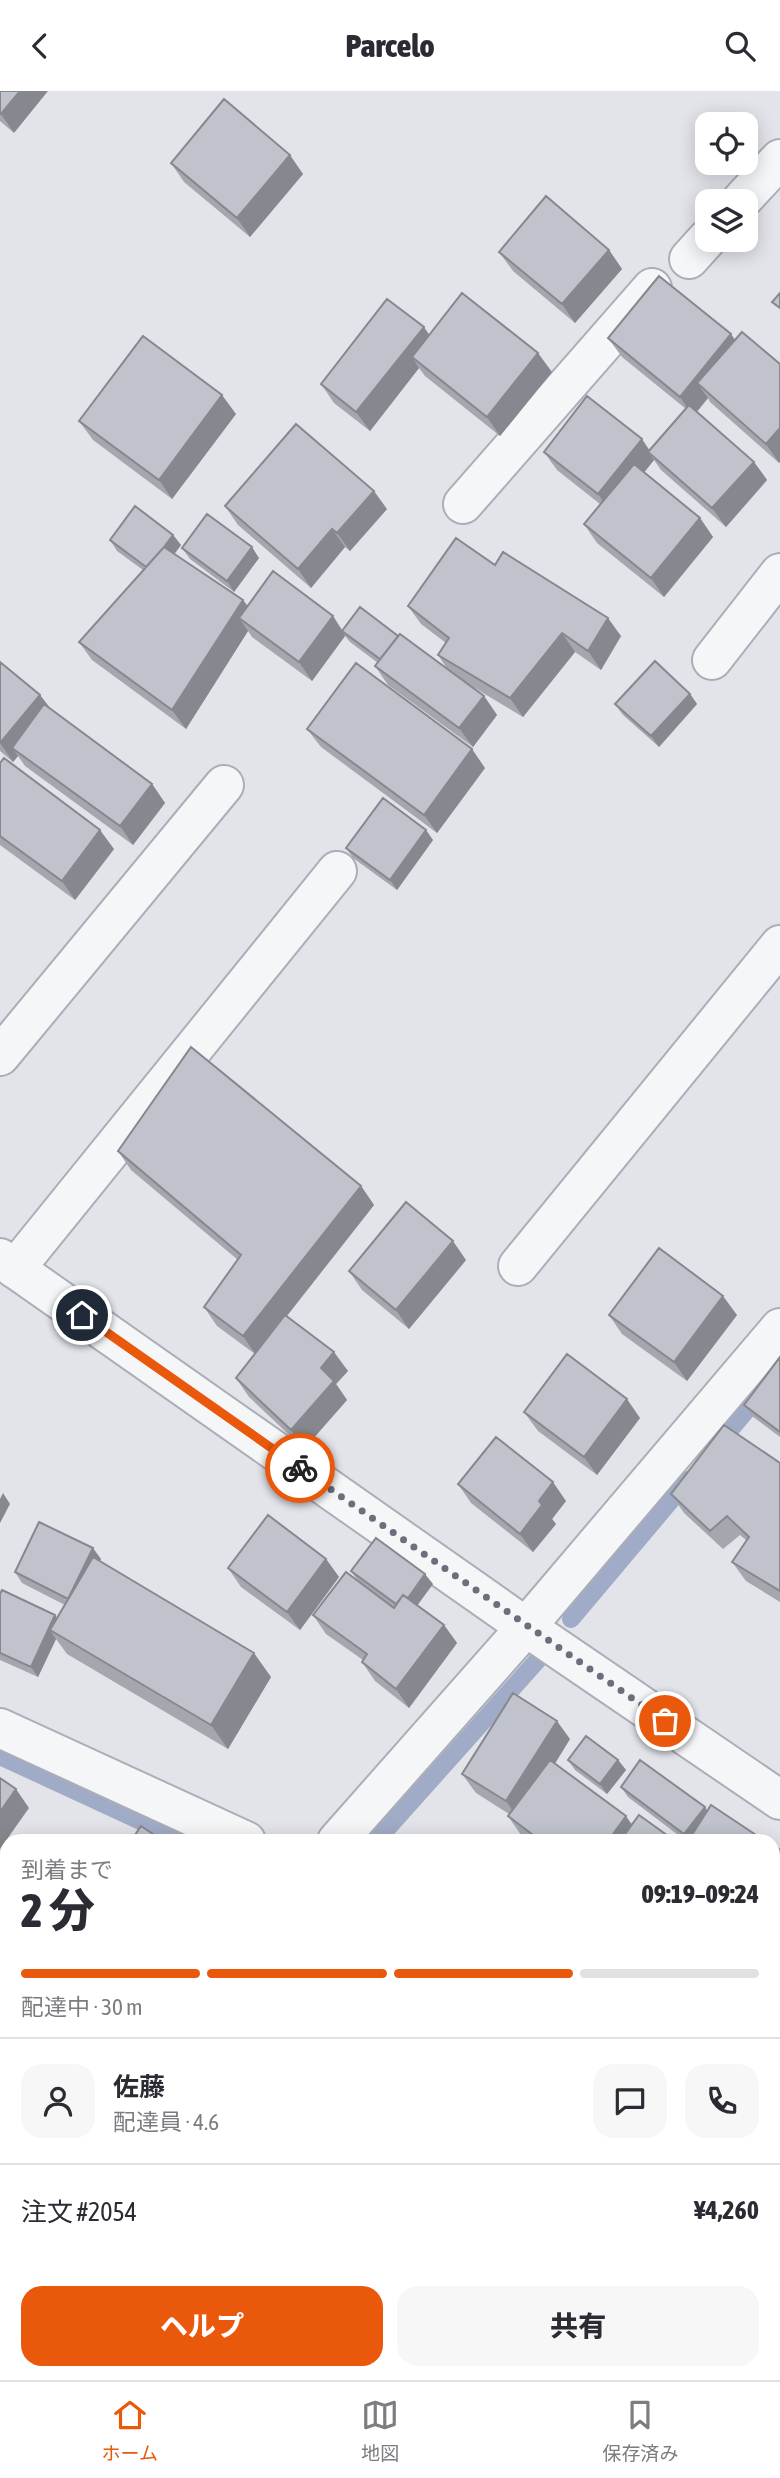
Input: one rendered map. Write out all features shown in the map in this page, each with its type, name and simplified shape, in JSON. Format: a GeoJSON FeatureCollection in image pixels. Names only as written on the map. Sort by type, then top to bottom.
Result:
{"type":"FeatureCollection","features":[{"type":"Feature","properties":{"kind":"street"},"geometry":{"type":"LineString","coordinates":[[752,189],[780,159]]}},
{"type":"Feature","properties":{"kind":"street"},"geometry":{"type":"LineString","coordinates":[[463,504],[656,283]]}},
{"type":"Feature","properties":{"kind":"street"},"geometry":{"type":"LineString","coordinates":[[712,660],[780,573]]}},
{"type":"Feature","properties":{"kind":"street"},"geometry":{"type":"LineString","coordinates":[[0,1056],[224,785]]}},
{"type":"Feature","properties":{"kind":"street"},"geometry":{"type":"LineString","coordinates":[[337,871],[8,1263],[526,1627],[780,1800]]}},
{"type":"Feature","properties":{"kind":"street"},"geometry":{"type":"LineString","coordinates":[[518,1266],[780,945]]}},
{"type":"Feature","properties":{"kind":"street"},"geometry":{"type":"LineString","coordinates":[[343,1834],[526,1627],[780,1328]]}},
{"type":"Feature","properties":{"kind":"street"},"geometry":{"type":"LineString","coordinates":[[0,1728],[231,1834]]}},
{"type":"Feature","properties":{"kind":"building"},"geometry":{"type":"Polygon","coordinates":[[[0,91],[20,91],[1,114],[0,113],[0,91]]]}},
{"type":"Feature","properties":{"kind":"building"},"geometry":{"type":"Polygon","coordinates":[[[224,99],[290,155],[237,218],[171,163],[224,99]]]}},
{"type":"Feature","properties":{"kind":"building"},"geometry":{"type":"Polygon","coordinates":[[[546,196],[609,250],[562,304],[499,252],[546,196]]]}},
{"type":"Feature","properties":{"kind":"building"},"geometry":{"type":"Polygon","coordinates":[[[659,276],[731,334],[680,397],[608,338],[659,276]]]}},
{"type":"Feature","properties":{"kind":"building"},"geometry":{"type":"Polygon","coordinates":[[[462,293],[538,353],[487,417],[412,357],[462,293]]]}},
{"type":"Feature","properties":{"kind":"building"},"geometry":{"type":"Polygon","coordinates":[[[780,293],[780,308],[772,302],[780,293]]]}},
{"type":"Feature","properties":{"kind":"building"},"geometry":{"type":"Polygon","coordinates":[[[387,299],[424,327],[356,412],[321,384],[387,299]]]}},
{"type":"Feature","properties":{"kind":"building"},"geometry":{"type":"Polygon","coordinates":[[[742,332],[780,364],[780,428],[766,444],[697,383],[742,332]]]}},
{"type":"Feature","properties":{"kind":"building"},"geometry":{"type":"Polygon","coordinates":[[[143,336],[222,395],[159,480],[79,421],[143,336]]]}},
{"type":"Feature","properties":{"kind":"building"},"geometry":{"type":"Polygon","coordinates":[[[587,396],[642,439],[598,494],[544,452],[587,396]]]}},
{"type":"Feature","properties":{"kind":"building"},"geometry":{"type":"Polygon","coordinates":[[[689,405],[754,462],[712,508],[648,452],[689,405]]]}},
{"type":"Feature","properties":{"kind":"building"},"geometry":{"type":"Polygon","coordinates":[[[296,424],[374,491],[337,533],[332,529],[298,569],[225,506],[296,424]]]}},
{"type":"Feature","properties":{"kind":"building"},"geometry":{"type":"Polygon","coordinates":[[[634,464],[700,518],[651,578],[584,524],[634,464]]]}},
{"type":"Feature","properties":{"kind":"building"},"geometry":{"type":"Polygon","coordinates":[[[135,506],[173,535],[146,567],[110,540],[135,506]]]}},
{"type":"Feature","properties":{"kind":"building"},"geometry":{"type":"Polygon","coordinates":[[[207,514],[252,547],[227,581],[182,548],[207,514]]]}},
{"type":"Feature","properties":{"kind":"building"},"geometry":{"type":"Polygon","coordinates":[[[456,538],[495,565],[503,552],[608,618],[588,651],[562,633],[510,698],[438,655],[449,638],[408,606],[456,538]]]}},
{"type":"Feature","properties":{"kind":"building"},"geometry":{"type":"Polygon","coordinates":[[[164,547],[243,600],[172,710],[79,642],[164,547]]]}},
{"type":"Feature","properties":{"kind":"building"},"geometry":{"type":"Polygon","coordinates":[[[273,571],[333,616],[299,662],[239,618],[273,571]]]}},
{"type":"Feature","properties":{"kind":"building"},"geometry":{"type":"Polygon","coordinates":[[[360,607],[398,636],[380,659],[342,631],[360,607]]]}},
{"type":"Feature","properties":{"kind":"building"},"geometry":{"type":"Polygon","coordinates":[[[400,634],[484,696],[459,728],[375,666],[400,634]]]}},
{"type":"Feature","properties":{"kind":"building"},"geometry":{"type":"Polygon","coordinates":[[[655,661],[690,694],[651,736],[615,704],[655,661]]]}},
{"type":"Feature","properties":{"kind":"building"},"geometry":{"type":"Polygon","coordinates":[[[0,662],[40,695],[0,743],[0,662]]]}},
{"type":"Feature","properties":{"kind":"building"},"geometry":{"type":"Polygon","coordinates":[[[356,663],[472,749],[424,815],[307,729],[356,663]]]}},
{"type":"Feature","properties":{"kind":"building"},"geometry":{"type":"Polygon","coordinates":[[[44,704],[152,784],[120,826],[12,748],[44,704]]]}},
{"type":"Feature","properties":{"kind":"building"},"geometry":{"type":"Polygon","coordinates":[[[4,758],[100,830],[62,881],[0,836],[0,763],[4,758]]]}},
{"type":"Feature","properties":{"kind":"building"},"geometry":{"type":"Polygon","coordinates":[[[383,798],[426,830],[390,880],[346,848],[383,798]]]}},
{"type":"Feature","properties":{"kind":"building"},"geometry":{"type":"Polygon","coordinates":[[[191,1047],[361,1186],[243,1336],[204,1307],[241,1255],[118,1151],[191,1047]]]}},
{"type":"Feature","properties":{"kind":"building"},"geometry":{"type":"Polygon","coordinates":[[[406,1202],[453,1241],[396,1310],[349,1271],[406,1202]]]}},
{"type":"Feature","properties":{"kind":"building"},"geometry":{"type":"Polygon","coordinates":[[[659,1248],[723,1296],[674,1362],[609,1315],[659,1248]]]}},
{"type":"Feature","properties":{"kind":"building"},"geometry":{"type":"Polygon","coordinates":[[[285,1315],[334,1352],[321,1368],[334,1381],[291,1430],[236,1378],[285,1315]]]}},
{"type":"Feature","properties":{"kind":"building"},"geometry":{"type":"Polygon","coordinates":[[[567,1354],[627,1399],[584,1457],[524,1412],[567,1354]]]}},
{"type":"Feature","properties":{"kind":"building"},"geometry":{"type":"Polygon","coordinates":[[[780,1357],[780,1432],[744,1405],[780,1357]]]}},
{"type":"Feature","properties":{"kind":"building"},"geometry":{"type":"Polygon","coordinates":[[[724,1425],[780,1463],[780,1591],[732,1562],[749,1537],[727,1516],[710,1531],[671,1494],[724,1425]]]}},
{"type":"Feature","properties":{"kind":"building"},"geometry":{"type":"Polygon","coordinates":[[[496,1437],[553,1482],[539,1501],[542,1505],[520,1534],[458,1484],[496,1437]]]}},
{"type":"Feature","properties":{"kind":"building"},"geometry":{"type":"Polygon","coordinates":[[[268,1515],[326,1559],[287,1612],[228,1568],[268,1515]]]}},
{"type":"Feature","properties":{"kind":"building"},"geometry":{"type":"Polygon","coordinates":[[[39,1522],[93,1548],[68,1599],[15,1572],[39,1522]]]}},
{"type":"Feature","properties":{"kind":"building"},"geometry":{"type":"Polygon","coordinates":[[[376,1538],[425,1574],[408,1598],[403,1595],[396,1604],[351,1571],[376,1538]]]}},
{"type":"Feature","properties":{"kind":"building"},"geometry":{"type":"Polygon","coordinates":[[[93,1557],[254,1653],[211,1725],[50,1630],[93,1557]]]}},
{"type":"Feature","properties":{"kind":"building"},"geometry":{"type":"Polygon","coordinates":[[[346,1572],[394,1608],[403,1595],[444,1625],[396,1689],[362,1662],[367,1654],[313,1615],[346,1572]]]}},
{"type":"Feature","properties":{"kind":"building"},"geometry":{"type":"Polygon","coordinates":[[[2,1590],[55,1615],[31,1667],[0,1653],[2,1590]]]}},
{"type":"Feature","properties":{"kind":"building"},"geometry":{"type":"Polygon","coordinates":[[[513,1693],[557,1721],[506,1801],[462,1774],[513,1693]]]}},
{"type":"Feature","properties":{"kind":"building"},"geometry":{"type":"Polygon","coordinates":[[[586,1736],[618,1760],[600,1784],[568,1760],[586,1736]]]}},
{"type":"Feature","properties":{"kind":"building"},"geometry":{"type":"Polygon","coordinates":[[[550,1760],[626,1816],[613,1834],[532,1834],[508,1816],[550,1760]]]}},
{"type":"Feature","properties":{"kind":"building"},"geometry":{"type":"Polygon","coordinates":[[[640,1760],[705,1807],[684,1834],[621,1787],[640,1760]]]}},
{"type":"Feature","properties":{"kind":"building"},"geometry":{"type":"Polygon","coordinates":[[[0,1778],[16,1789],[0,1812],[0,1778]]]}},
{"type":"Feature","properties":{"kind":"building"},"geometry":{"type":"Polygon","coordinates":[[[711,1805],[754,1834],[692,1834],[711,1805]]]}},
{"type":"Feature","properties":{"kind":"building"},"geometry":{"type":"Polygon","coordinates":[[[639,1815],[665,1834],[625,1834],[639,1815]]]}},
{"type":"Feature","properties":{"kind":"building"},"geometry":{"type":"Polygon","coordinates":[[[141,1826],[153,1834],[136,1834],[141,1826]]]}},
{"type":"Feature","properties":{"kind":"waterway"},"geometry":{"type":"LineString","coordinates":[[715,1448],[780,1370]]}},
{"type":"Feature","properties":{"kind":"waterway"},"geometry":{"type":"LineString","coordinates":[[571,1619],[688,1480]]}},
{"type":"Feature","properties":{"kind":"waterway"},"geometry":{"type":"LineString","coordinates":[[382,1834],[543,1654]]}},
{"type":"Feature","properties":{"kind":"waterway"},"geometry":{"type":"LineString","coordinates":[[0,1756],[169,1834]]}},
{"type":"Feature","properties":{"kind":"way so far"},"geometry":{"type":"LineString","coordinates":[[300,1468],[665,1721]]}},
{"type":"Feature","properties":{"kind":"route"},"geometry":{"type":"LineString","coordinates":[[82,1315],[300,1468]]}}]}
